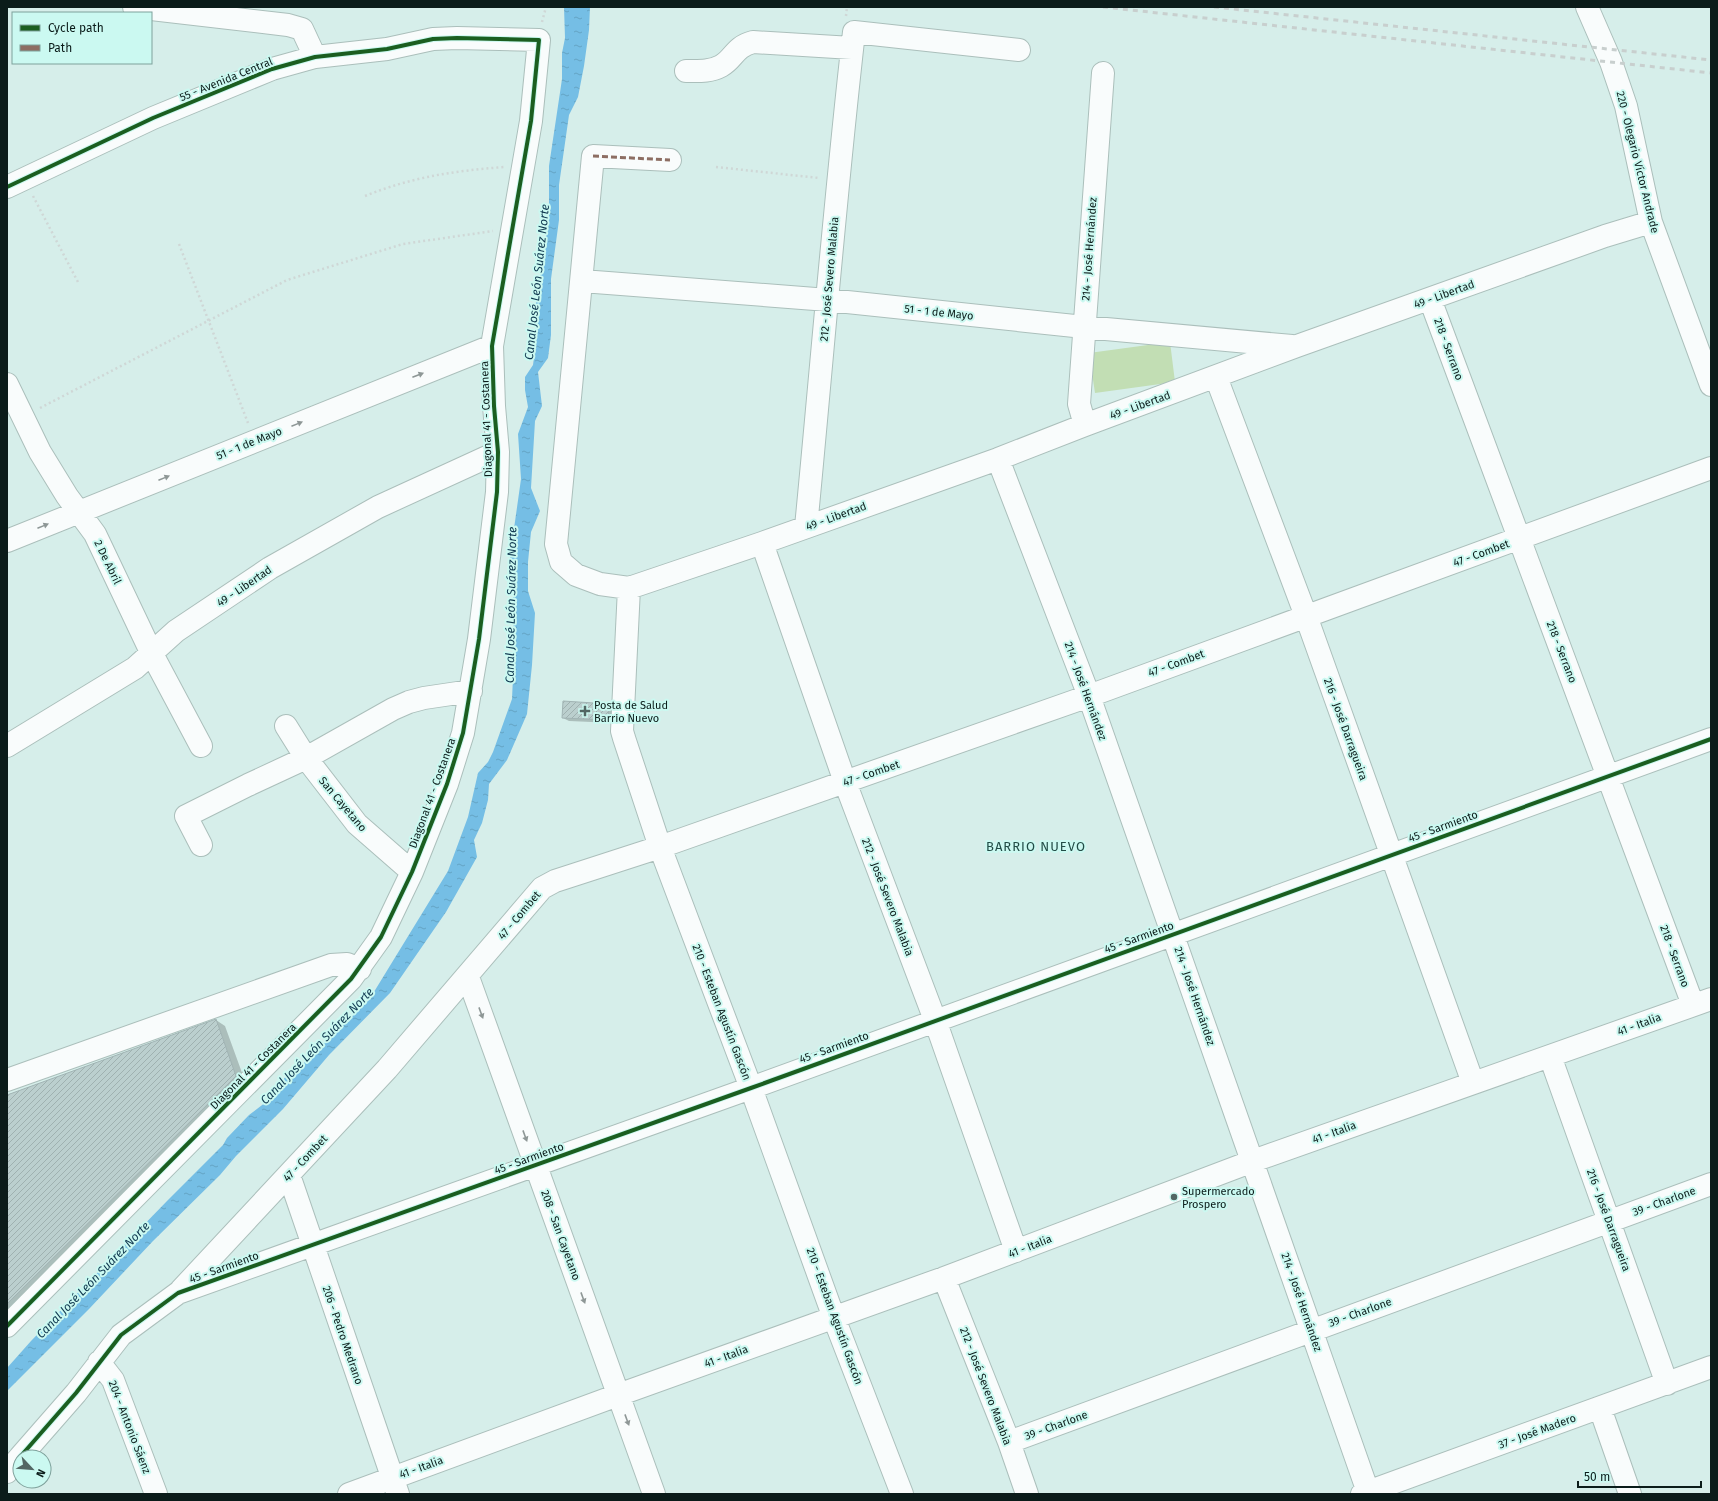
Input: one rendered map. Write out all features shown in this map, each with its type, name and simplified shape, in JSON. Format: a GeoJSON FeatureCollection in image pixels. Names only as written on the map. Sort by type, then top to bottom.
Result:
{"type":"FeatureCollection","features":[{"type":"Feature","properties":{"kind":"street"},"geometry":{"type":"LineString","coordinates":[[134,7],[288,25],[302,30],[315,57]]}},
{"type":"Feature","properties":{"kind":"street","name":"220 - Olegario Víctor Andrade"},"geometry":{"type":"LineString","coordinates":[[1587,7],[1611,62],[1626,106],[1651,222],[1711,385]]}},
{"type":"Feature","properties":{"kind":"street","name":"55 - Avenida Central"},"geometry":{"type":"LineString","coordinates":[[16,183],[153,118],[216,91],[272,69],[315,57],[387,49],[433,39],[457,38],[538,40]]}},
{"type":"Feature","properties":{"kind":"street","name":"Diagonal 41 - Costanera"},"geometry":{"type":"LineString","coordinates":[[7,1326],[360,969],[381,937],[412,872],[447,784],[463,733],[471,692],[497,492],[498,452],[494,406],[492,346],[531,121],[538,40]]}},
{"type":"Feature","properties":{"kind":"street"},"geometry":{"type":"LineString","coordinates":[[686,71],[708,71],[722,66],[744,44],[753,42],[853,40],[1019,50]]}},
{"type":"Feature","properties":{"kind":"street","name":"212 - José Severo Malabia"},"geometry":{"type":"LineString","coordinates":[[806,527],[838,180],[853,40]]}},
{"type":"Feature","properties":{"kind":"street","name":"214 - José Hernández"},"geometry":{"type":"LineString","coordinates":[[1085,425],[1079,404],[1103,73]]}},
{"type":"Feature","properties":{"kind":"street"},"geometry":{"type":"LineString","coordinates":[[629,588],[600,584],[576,575],[560,562],[556,544],[593,156],[670,160]]}},
{"type":"Feature","properties":{"kind":"street","name":"49 - Libertad"},"geometry":{"type":"LineString","coordinates":[[629,588],[762,543],[998,459],[1297,346],[1604,236],[1651,222]]}},
{"type":"Feature","properties":{"kind":"street","name":"51 - 1 de Mayo"},"geometry":{"type":"LineString","coordinates":[[582,280],[828,300],[1084,327],[1297,346]]}},
{"type":"Feature","properties":{"kind":"street","name":"218 - Serrano"},"geometry":{"type":"LineString","coordinates":[[1430,299],[1609,776],[1702,1002]]}},
{"type":"Feature","properties":{"kind":"street","name":"51 - 1 de Mayo"},"geometry":{"type":"LineString","coordinates":[[7,541],[492,346]]}},
{"type":"Feature","properties":{"kind":"street","name":"216 - José Darragueira"},"geometry":{"type":"LineString","coordinates":[[1216,377],[1306,616],[1473,1083]]}},
{"type":"Feature","properties":{"kind":"street","name":"2 De Abril"},"geometry":{"type":"LineString","coordinates":[[7,384],[40,452],[66,496],[95,534],[152,654],[201,746]]}},
{"type":"Feature","properties":{"kind":"street","name":"49 - Libertad"},"geometry":{"type":"LineString","coordinates":[[7,746],[135,668],[176,631],[270,568],[378,507],[498,452]]}},
{"type":"Feature","properties":{"kind":"street","name":"214 - José Hernández"},"geometry":{"type":"LineString","coordinates":[[998,459],[1089,696],[1311,1330],[1375,1492]]}},
{"type":"Feature","properties":{"kind":"street","name":"47 - Combet"},"geometry":{"type":"LineString","coordinates":[[178,1293],[387,1069],[468,977],[542,888],[555,882],[660,847],[1089,696],[1711,468]]}},
{"type":"Feature","properties":{"kind":"street","name":"212 - José Severo Malabia"},"geometry":{"type":"LineString","coordinates":[[762,543],[845,782],[935,1020],[1016,1251]]}},
{"type":"Feature","properties":{"kind":"street","name":"210 - Esteban Agustín Gascón"},"geometry":{"type":"LineString","coordinates":[[629,588],[622,731],[660,847],[751,1088],[834,1318],[902,1494]]}},
{"type":"Feature","properties":{"kind":"street"},"geometry":{"type":"LineString","coordinates":[[201,846],[186,816],[306,758],[393,709],[409,702],[424,698],[471,692]]}},
{"type":"Feature","properties":{"kind":"street","name":"San Cayetano"},"geometry":{"type":"LineString","coordinates":[[286,726],[306,758],[357,824],[412,872]]}},
{"type":"Feature","properties":{"kind":"street","name":"45 - Sarmiento"},"geometry":{"type":"LineString","coordinates":[[27,1449],[76,1393],[121,1335],[178,1293],[751,1088],[1390,854],[1711,739]]}},
{"type":"Feature","properties":{"kind":"street"},"geometry":{"type":"LineString","coordinates":[[7,1080],[331,965],[347,964],[360,969]]}},
{"type":"Feature","properties":{"kind":"street","name":"208 - San Cayetano"},"geometry":{"type":"LineString","coordinates":[[468,977],[654,1494]]}},
{"type":"Feature","properties":{"kind":"street","name":"41 - Italia"},"geometry":{"type":"LineString","coordinates":[[350,1494],[395,1486],[618,1395],[944,1278],[1253,1161],[1702,1002]]}},
{"type":"Feature","properties":{"kind":"street","name":"216 - José Darragueira"},"geometry":{"type":"LineString","coordinates":[[1550,1056],[1667,1384]]}},
{"type":"Feature","properties":{"kind":"street","name":"206 - Pedro Medrano"},"geometry":{"type":"LineString","coordinates":[[289,1175],[395,1486]]}},
{"type":"Feature","properties":{"kind":"street","name":"39 - Charlone"},"geometry":{"type":"LineString","coordinates":[[1009,1442],[1711,1184]]}},
{"type":"Feature","properties":{"kind":"street","name":"212 - José Severo Malabia"},"geometry":{"type":"LineString","coordinates":[[944,1278],[1009,1442],[1027,1494]]}},
{"type":"Feature","properties":{"kind":"street","name":"204 - Antonio Sáenz"},"geometry":{"type":"LineString","coordinates":[[99,1362],[113,1380],[156,1494]]}},
{"type":"Feature","properties":{"kind":"street","name":"37 - José Madero"},"geometry":{"type":"LineString","coordinates":[[1375,1492],[1711,1367]]}},
{"type":"Feature","properties":{"kind":"street"},"geometry":{"type":"LineString","coordinates":[[1600,1408],[1630,1494]]}},
{"type":"Feature","properties":{"kind":"path"},"geometry":{"type":"LineString","coordinates":[[365,196],[410,180],[441,174],[457,171],[522,166]]}},
{"type":"Feature","properties":{"kind":"path"},"geometry":{"type":"LineString","coordinates":[[716,168],[838,180]]}},
{"type":"Feature","properties":{"kind":"path"},"geometry":{"type":"LineString","coordinates":[[16,183],[79,284]]}},
{"type":"Feature","properties":{"kind":"path"},"geometry":{"type":"LineString","coordinates":[[23,417],[287,280],[404,244],[512,228]]}},
{"type":"Feature","properties":{"kind":"path"},"geometry":{"type":"LineString","coordinates":[[179,244],[255,441]]}},
{"type":"Feature","properties":{"kind":"green space"},"geometry":{"type":"Polygon","coordinates":[[[1170,342],[1175,382],[1095,393],[1089,353],[1170,342]]]}},
{"type":"Feature","properties":{"kind":"water","name":"Canal José León Suárez Norte"},"geometry":{"type":"Polygon","coordinates":[[[564,7],[590,7],[589,30],[578,97],[569,115],[559,185],[559,220],[551,279],[551,335],[548,358],[538,372],[542,406],[535,421],[531,488],[540,511],[531,532],[528,562],[528,591],[535,613],[527,714],[507,760],[489,784],[488,800],[482,823],[474,840],[477,857],[446,912],[390,993],[329,1055],[283,1109],[236,1156],[220,1175],[153,1241],[89,1309],[7,1391],[7,1368],[31,1341],[223,1145],[227,1138],[249,1115],[266,1102],[286,1076],[305,1062],[369,1000],[448,871],[468,817],[478,773],[488,762],[493,752],[512,699],[514,655],[513,583],[510,557],[521,479],[518,434],[528,407],[525,390],[525,377],[533,365],[536,342],[535,310],[549,216],[549,166],[562,79],[562,53],[565,38],[564,7]]]}},
{"type":"Feature","properties":{"kind":"building","name":"Posta de Salud Barrio Nuevo"},"geometry":{"type":"Polygon","coordinates":[[[563,701],[609,704],[608,720],[562,718],[563,701]]]}},
{"type":"Feature","properties":{"kind":"building"},"geometry":{"type":"Polygon","coordinates":[[[216,1019],[236,1076],[7,1304],[7,1095],[216,1019]]]}},
{"type":"Feature","properties":{"kind":"railway"},"geometry":{"type":"LineString","coordinates":[[1103,7],[1711,73]]}},
{"type":"Feature","properties":{"kind":"railway"},"geometry":{"type":"LineString","coordinates":[[1214,7],[1711,60]]}},
{"type":"Feature","properties":{"kind":"marked path"},"geometry":{"type":"LineString","coordinates":[[593,156],[670,160]]}},
{"type":"Feature","properties":{"kind":"cycle path"},"geometry":{"type":"LineString","coordinates":[[7,187],[153,118],[272,69],[315,57],[387,49],[433,39],[457,38],[539,40],[531,121],[492,346],[494,406],[498,452],[497,492],[479,639],[463,733],[447,784],[412,872],[381,937],[351,979],[7,1326]]}},
{"type":"Feature","properties":{"kind":"cycle path"},"geometry":{"type":"LineString","coordinates":[[27,1449],[76,1393],[121,1335],[178,1293],[751,1088],[1711,739]]}},
{"type":"Feature","properties":{"kind":"place","name":"Posta de Salud Barrio Nuevo"},"geometry":{"type":"Point","coordinates":[585,711]}},
{"type":"Feature","properties":{"kind":"place","name":"Supermercado Prospero"},"geometry":{"type":"Point","coordinates":[1174,1197]}},
{"type":"Feature","properties":{"kind":"district","name":"BARRIO NUEVO"},"geometry":{"type":"Point","coordinates":[1036,846]}}]}
